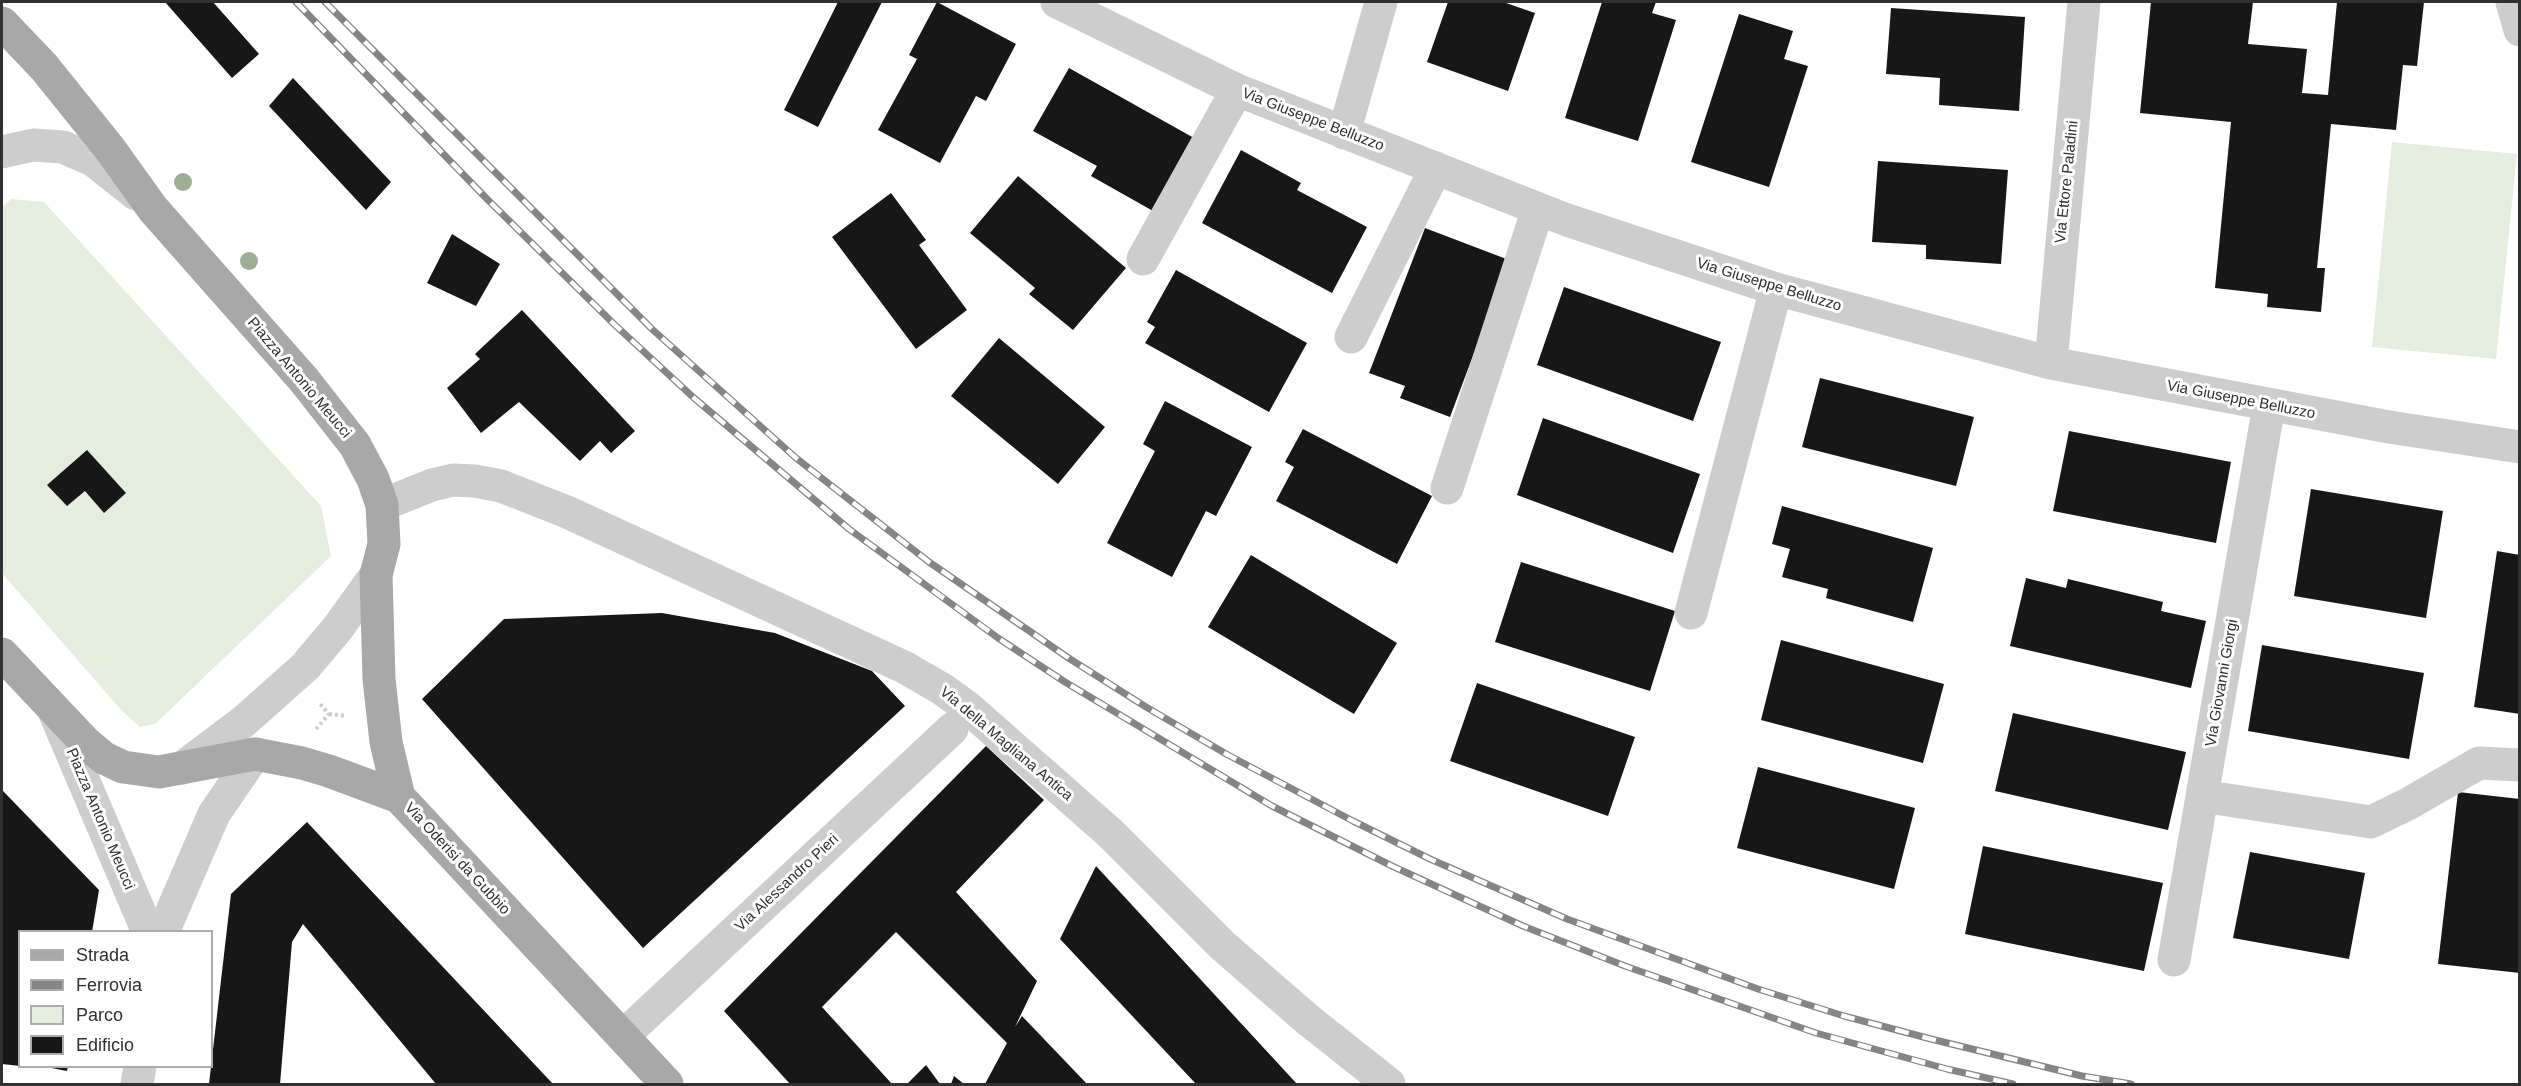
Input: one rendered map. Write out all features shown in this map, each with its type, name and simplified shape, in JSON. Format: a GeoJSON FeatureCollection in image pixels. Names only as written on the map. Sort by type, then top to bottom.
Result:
{"type":"FeatureCollection","features":[{"type":"Feature","properties":{"kind":"main road","name":"Piazza Antonio Meucci"},"geometry":{"type":"LineString","coordinates":[[2,23],[52,76],[110,149],[153,209],[336,418],[365,462],[382,505],[384,544],[376,575]]}},
{"type":"Feature","properties":{"kind":"main road","name":"Via Oderisi da Gubbio"},"geometry":{"type":"LineString","coordinates":[[376,575],[382,714],[399,797],[668,1084]]}},
{"type":"Feature","properties":{"kind":"main road","name":"Piazza Antonio Meucci"},"geometry":{"type":"LineString","coordinates":[[2,654],[86,743],[113,763],[145,772],[182,768]]}},
{"type":"Feature","properties":{"kind":"main road"},"geometry":{"type":"LineString","coordinates":[[182,768],[255,754],[320,768],[399,797]]}},
{"type":"Feature","properties":{"kind":"street","name":"Via Giuseppe Belluzzo"},"geometry":{"type":"LineString","coordinates":[[1057,2],[1173,61],[1237,90],[1538,209],[1776,289],[2051,363],[2389,428],[2520,447]]}},
{"type":"Feature","properties":{"kind":"street"},"geometry":{"type":"LineString","coordinates":[[1344,132],[1380,2]]}},
{"type":"Feature","properties":{"kind":"street","name":"Via Ettore Paladini"},"geometry":{"type":"LineString","coordinates":[[2051,363],[2084,2]]}},
{"type":"Feature","properties":{"kind":"street"},"geometry":{"type":"LineString","coordinates":[[2512,2],[2520,30]]}},
{"type":"Feature","properties":{"kind":"street"},"geometry":{"type":"LineString","coordinates":[[1143,259],[1237,90]]}},
{"type":"Feature","properties":{"kind":"street","name":"Piazza Antonio Meucci"},"geometry":{"type":"LineString","coordinates":[[2,152],[33,145],[72,150],[93,160],[110,172],[153,209]]}},
{"type":"Feature","properties":{"kind":"street"},"geometry":{"type":"LineString","coordinates":[[1351,337],[1436,168]]}},
{"type":"Feature","properties":{"kind":"street"},"geometry":{"type":"LineString","coordinates":[[1447,488],[1538,209]]}},
{"type":"Feature","properties":{"kind":"street"},"geometry":{"type":"LineString","coordinates":[[1691,613],[1776,289]]}},
{"type":"Feature","properties":{"kind":"street","name":"Via Giovanni Giorgi"},"geometry":{"type":"LineString","coordinates":[[2174,960],[2269,405]]}},
{"type":"Feature","properties":{"kind":"street","name":"Via della Magliana Antica"},"geometry":{"type":"LineString","coordinates":[[382,505],[432,485],[453,480],[476,481],[501,486],[567,512],[904,667],[967,707],[1109,832],[1221,945],[1307,1019],[1389,1084]]}},
{"type":"Feature","properties":{"kind":"street","name":"Piazza Antonio Meucci"},"geometry":{"type":"LineString","coordinates":[[182,768],[243,722],[305,667],[328,642],[376,575]]}},
{"type":"Feature","properties":{"kind":"street","name":"Piazza Antonio Meucci"},"geometry":{"type":"LineString","coordinates":[[52,706],[147,930]]}},
{"type":"Feature","properties":{"kind":"street","name":"Via Alessandro Pieri"},"geometry":{"type":"LineString","coordinates":[[623,1036],[952,729]]}},
{"type":"Feature","properties":{"kind":"street"},"geometry":{"type":"LineString","coordinates":[[164,930],[214,814],[255,754]]}},
{"type":"Feature","properties":{"kind":"street"},"geometry":{"type":"LineString","coordinates":[[2202,796],[2371,822],[2408,804],[2479,763],[2520,765]]}},
{"type":"Feature","properties":{"kind":"street"},"geometry":{"type":"LineString","coordinates":[[137,1084],[140,1068]]}},
{"type":"Feature","properties":{"kind":"path"},"geometry":{"type":"LineString","coordinates":[[317,700],[329,714],[353,717]]}},
{"type":"Feature","properties":{"kind":"path"},"geometry":{"type":"LineString","coordinates":[[309,736],[329,714]]}},
{"type":"Feature","properties":{"kind":"green space"},"geometry":{"type":"Polygon","coordinates":[[[2392,142],[2517,154],[2496,359],[2372,347],[2392,142]]]}},
{"type":"Feature","properties":{"kind":"green space"},"geometry":{"type":"Polygon","coordinates":[[[11,199],[44,202],[321,506],[331,556],[155,724],[140,727],[122,711],[2,573],[2,208],[11,199]]]}},
{"type":"Feature","properties":{"kind":"building"},"geometry":{"type":"Polygon","coordinates":[[[165,2],[213,2],[259,54],[232,78],[165,2]]]}},
{"type":"Feature","properties":{"kind":"building"},"geometry":{"type":"Polygon","coordinates":[[[838,2],[882,2],[818,127],[784,110],[838,2]]]}},
{"type":"Feature","properties":{"kind":"building"},"geometry":{"type":"Polygon","coordinates":[[[937,2],[1016,44],[986,101],[976,96],[940,163],[878,130],[917,59],[909,55],[937,2]]]}},
{"type":"Feature","properties":{"kind":"building"},"geometry":{"type":"Polygon","coordinates":[[[1448,2],[1507,2],[1535,13],[1508,91],[1427,62],[1448,2]]]}},
{"type":"Feature","properties":{"kind":"building"},"geometry":{"type":"Polygon","coordinates":[[[1602,2],[1656,2],[1652,13],[1676,20],[1638,141],[1565,118],[1602,2]]]}},
{"type":"Feature","properties":{"kind":"building"},"geometry":{"type":"Polygon","coordinates":[[[2151,2],[2253,2],[2248,44],[2307,49],[2302,93],[2328,95],[2337,2],[2424,2],[2417,66],[2403,65],[2396,130],[2331,124],[2317,268],[2325,268],[2321,312],[2267,307],[2268,294],[2215,288],[2231,122],[2140,113],[2151,2]]]}},
{"type":"Feature","properties":{"kind":"building"},"geometry":{"type":"Polygon","coordinates":[[[1891,8],[2025,17],[2019,111],[1939,105],[1940,78],[1886,74],[1891,8]]]}},
{"type":"Feature","properties":{"kind":"building"},"geometry":{"type":"Polygon","coordinates":[[[1739,14],[1793,31],[1784,59],[1808,66],[1769,187],[1691,162],[1739,14]]]}},
{"type":"Feature","properties":{"kind":"building"},"geometry":{"type":"Polygon","coordinates":[[[1069,68],[1194,138],[1153,211],[1091,176],[1097,166],[1033,131],[1069,68]]]}},
{"type":"Feature","properties":{"kind":"building"},"geometry":{"type":"Polygon","coordinates":[[[293,78],[391,182],[366,210],[269,106],[293,78]]]}},
{"type":"Feature","properties":{"kind":"building"},"geometry":{"type":"Polygon","coordinates":[[[1241,150],[1301,183],[1297,190],[1367,227],[1332,293],[1202,223],[1241,150]]]}},
{"type":"Feature","properties":{"kind":"building"},"geometry":{"type":"Polygon","coordinates":[[[1878,161],[2008,170],[2001,264],[1926,259],[1926,245],[1872,242],[1878,161]]]}},
{"type":"Feature","properties":{"kind":"building"},"geometry":{"type":"Polygon","coordinates":[[[1018,176],[1126,268],[1073,330],[1029,294],[1035,288],[970,233],[1018,176]]]}},
{"type":"Feature","properties":{"kind":"building"},"geometry":{"type":"Polygon","coordinates":[[[891,193],[926,240],[919,245],[967,310],[916,349],[832,237],[891,193]]]}},
{"type":"Feature","properties":{"kind":"building"},"geometry":{"type":"Polygon","coordinates":[[[1425,228],[1509,260],[1450,417],[1400,398],[1405,386],[1369,373],[1425,228]]]}},
{"type":"Feature","properties":{"kind":"building"},"geometry":{"type":"Polygon","coordinates":[[[452,234],[500,264],[476,306],[427,283],[452,234]]]}},
{"type":"Feature","properties":{"kind":"building"},"geometry":{"type":"Polygon","coordinates":[[[1176,270],[1307,343],[1269,412],[1145,343],[1155,327],[1147,322],[1176,270]]]}},
{"type":"Feature","properties":{"kind":"building"},"geometry":{"type":"Polygon","coordinates":[[[1564,287],[1721,342],[1693,421],[1537,365],[1564,287]]]}},
{"type":"Feature","properties":{"kind":"building"},"geometry":{"type":"Polygon","coordinates":[[[522,310],[635,431],[611,453],[600,441],[580,461],[519,402],[481,433],[447,388],[480,359],[475,354],[522,310]]]}},
{"type":"Feature","properties":{"kind":"building"},"geometry":{"type":"Polygon","coordinates":[[[999,338],[1105,427],[1058,484],[951,396],[999,338]]]}},
{"type":"Feature","properties":{"kind":"building"},"geometry":{"type":"Polygon","coordinates":[[[1820,378],[1974,417],[1956,486],[1802,447],[1820,378]]]}},
{"type":"Feature","properties":{"kind":"building"},"geometry":{"type":"Polygon","coordinates":[[[1165,401],[1252,447],[1216,516],[1206,511],[1172,577],[1107,543],[1155,451],[1143,444],[1165,401]]]}},
{"type":"Feature","properties":{"kind":"building"},"geometry":{"type":"Polygon","coordinates":[[[1543,418],[1700,474],[1673,553],[1517,495],[1543,418]]]}},
{"type":"Feature","properties":{"kind":"building"},"geometry":{"type":"Polygon","coordinates":[[[1303,429],[1432,496],[1397,564],[1276,501],[1294,467],[1285,462],[1303,429]]]}},
{"type":"Feature","properties":{"kind":"building"},"geometry":{"type":"Polygon","coordinates":[[[2069,431],[2231,462],[2216,543],[2053,511],[2069,431]]]}},
{"type":"Feature","properties":{"kind":"building"},"geometry":{"type":"Polygon","coordinates":[[[87,450],[126,493],[104,513],[85,491],[67,506],[47,485],[87,450]]]}},
{"type":"Feature","properties":{"kind":"building"},"geometry":{"type":"Polygon","coordinates":[[[2311,489],[2443,511],[2426,618],[2294,596],[2311,489]]]}},
{"type":"Feature","properties":{"kind":"building"},"geometry":{"type":"Polygon","coordinates":[[[1782,506],[1933,548],[1913,622],[1826,598],[1828,589],[1782,577],[1790,549],[1772,544],[1782,506]]]}},
{"type":"Feature","properties":{"kind":"building"},"geometry":{"type":"Polygon","coordinates":[[[2497,551],[2520,555],[2520,714],[2474,707],[2497,551]]]}},
{"type":"Feature","properties":{"kind":"building"},"geometry":{"type":"Polygon","coordinates":[[[1251,555],[1397,643],[1354,714],[1208,627],[1251,555]]]}},
{"type":"Feature","properties":{"kind":"building"},"geometry":{"type":"Polygon","coordinates":[[[1521,562],[1675,611],[1650,691],[1495,642],[1521,562]]]}},
{"type":"Feature","properties":{"kind":"building"},"geometry":{"type":"Polygon","coordinates":[[[2026,578],[2066,588],[2068,579],[2163,602],[2161,611],[2206,621],[2191,688],[2010,646],[2026,578]]]}},
{"type":"Feature","properties":{"kind":"building"},"geometry":{"type":"Polygon","coordinates":[[[662,613],[775,633],[872,671],[905,706],[643,948],[422,699],[504,619],[662,613]]]}},
{"type":"Feature","properties":{"kind":"building"},"geometry":{"type":"Polygon","coordinates":[[[1781,640],[1944,684],[1923,763],[1761,720],[1781,640]]]}},
{"type":"Feature","properties":{"kind":"building"},"geometry":{"type":"Polygon","coordinates":[[[2262,645],[2424,673],[2409,759],[2248,731],[2262,645]]]}},
{"type":"Feature","properties":{"kind":"building"},"geometry":{"type":"Polygon","coordinates":[[[1477,683],[1635,737],[1608,816],[1450,761],[1477,683]]]}},
{"type":"Feature","properties":{"kind":"building"},"geometry":{"type":"Polygon","coordinates":[[[2013,713],[2186,752],[2168,830],[1995,791],[2013,713]]]}},
{"type":"Feature","properties":{"kind":"building"},"geometry":{"type":"Polygon","coordinates":[[[986,746],[1044,800],[956,892],[1037,981],[1015,1027],[1022,1016],[1087,1084],[985,1084],[1007,1043],[896,932],[822,1007],[892,1084],[790,1084],[724,1011],[986,746]]]}},
{"type":"Feature","properties":{"kind":"building"},"geometry":{"type":"Polygon","coordinates":[[[1758,767],[1915,808],[1894,889],[1737,848],[1758,767]]]}},
{"type":"Feature","properties":{"kind":"building"},"geometry":{"type":"Polygon","coordinates":[[[3,791],[99,890],[92,930],[18,930],[18,1066],[2,1064],[3,791]]]}},
{"type":"Feature","properties":{"kind":"building"},"geometry":{"type":"Polygon","coordinates":[[[2458,792],[2520,799],[2520,973],[2438,964],[2458,792]]]}},
{"type":"Feature","properties":{"kind":"building"},"geometry":{"type":"Polygon","coordinates":[[[307,822],[553,1084],[436,1084],[303,924],[292,942],[280,1084],[209,1084],[211,1068],[213,1068],[213,1049],[231,894],[307,822]]]}},
{"type":"Feature","properties":{"kind":"building"},"geometry":{"type":"Polygon","coordinates":[[[1983,846],[2163,883],[2144,971],[1965,934],[1983,846]]]}},
{"type":"Feature","properties":{"kind":"building"},"geometry":{"type":"Polygon","coordinates":[[[2250,852],[2365,873],[2349,959],[2233,938],[2250,852]]]}},
{"type":"Feature","properties":{"kind":"building"},"geometry":{"type":"Polygon","coordinates":[[[1096,866],[1297,1084],[1196,1084],[1060,939],[1096,866]]]}},
{"type":"Feature","properties":{"kind":"building"},"geometry":{"type":"Polygon","coordinates":[[[926,1065],[940,1084],[907,1084],[926,1065]]]}},
{"type":"Feature","properties":{"kind":"building"},"geometry":{"type":"Polygon","coordinates":[[[51,1068],[68,1068],[67,1071],[51,1068]]]}},
{"type":"Feature","properties":{"kind":"building"},"geometry":{"type":"Polygon","coordinates":[[[954,1076],[964,1084],[951,1084],[954,1076]]]}},
{"type":"Feature","properties":{"kind":"railway"},"geometry":{"type":"LineString","coordinates":[[296,2],[487,199],[615,325],[694,398],[849,529],[998,638],[1065,682],[1272,806],[1392,866],[1523,926],[1625,966],[1816,1033],[1947,1069],[2013,1084]]}},
{"type":"Feature","properties":{"kind":"railway"},"geometry":{"type":"LineString","coordinates":[[325,2],[653,330],[796,458],[929,562],[1070,659],[1146,707],[1228,755],[1353,821],[1430,859],[1567,919],[1758,989],[1844,1016],[2082,1076],[2131,1084]]}}]}
